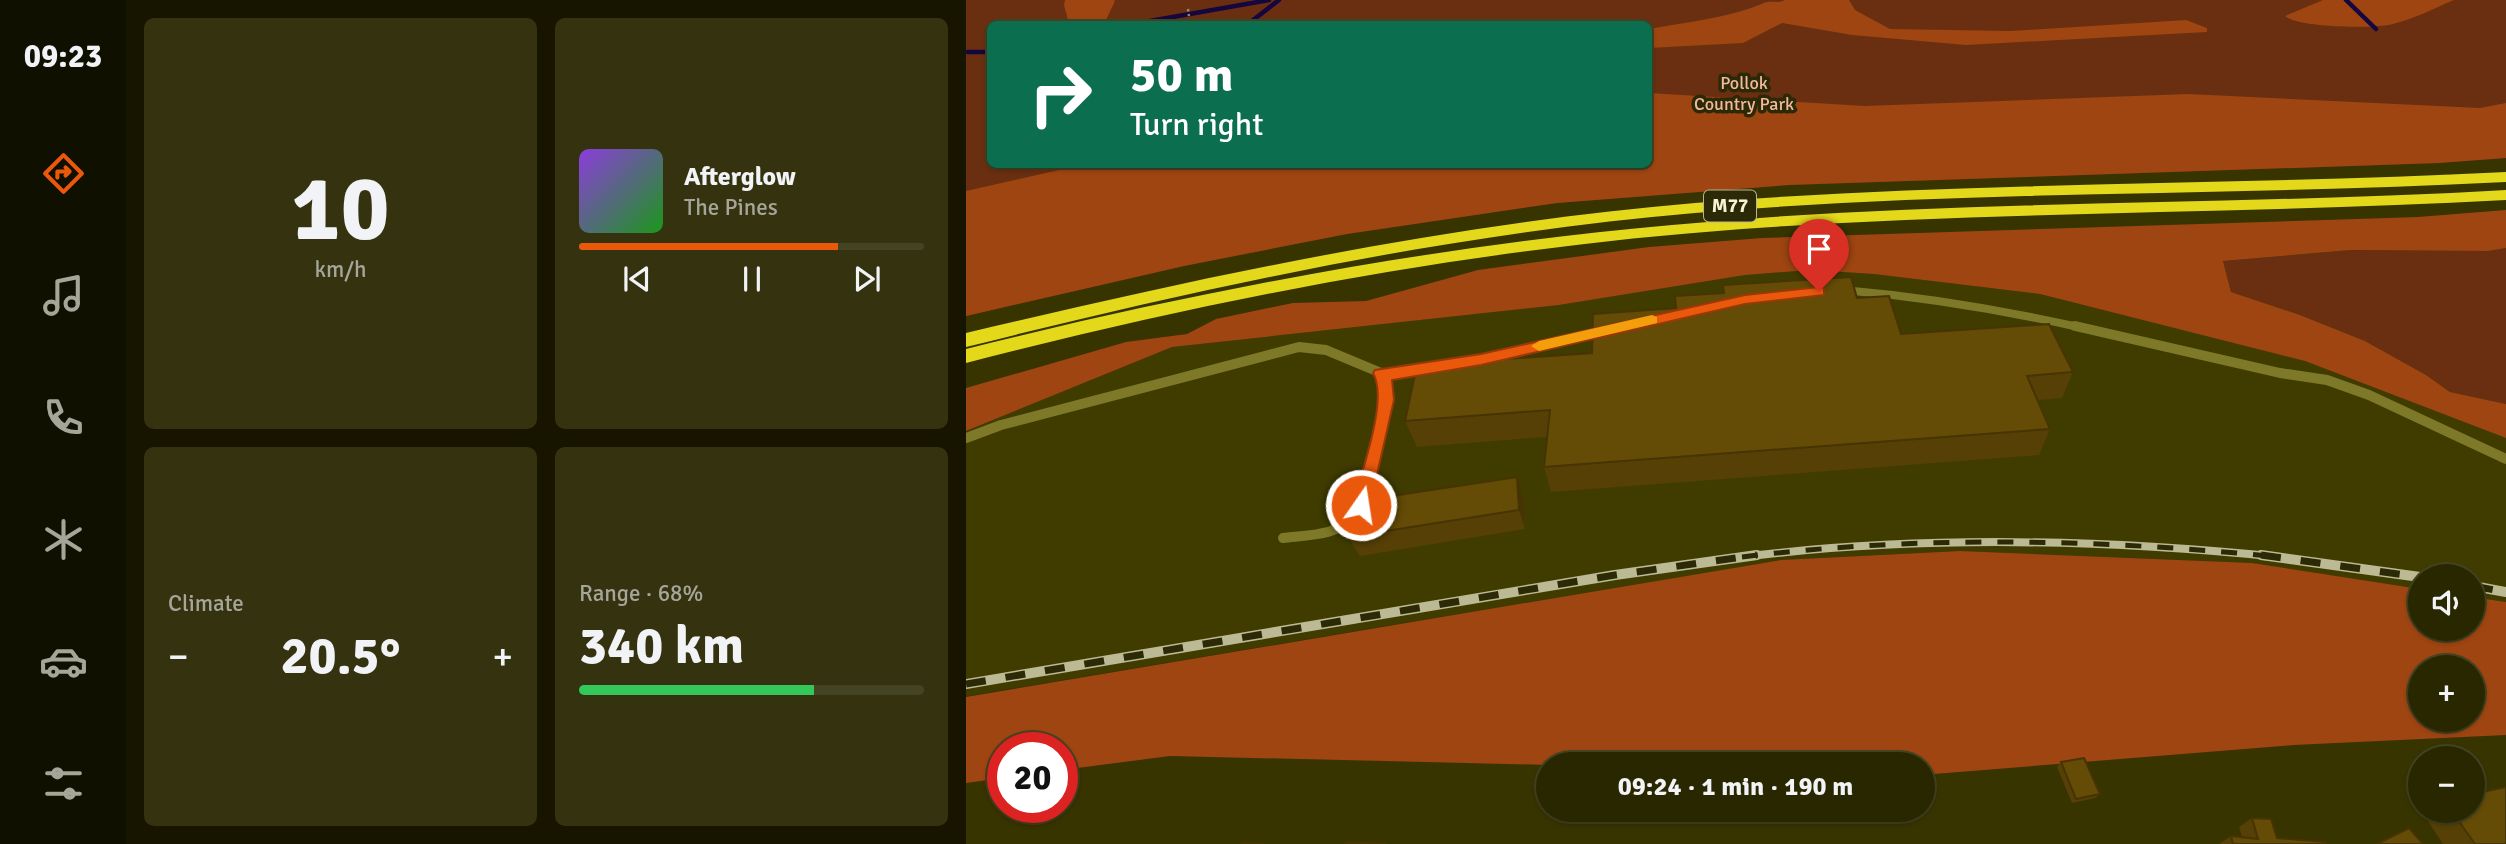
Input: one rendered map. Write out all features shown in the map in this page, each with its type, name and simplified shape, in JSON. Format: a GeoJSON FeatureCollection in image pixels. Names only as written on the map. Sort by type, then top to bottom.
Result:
{"type":"FeatureCollection","features":[{"type":"Feature","properties":{"kind":"highway","name":"M77"},"geometry":{"type":"LineString","coordinates":[[966,340],[1131,299],[1335,257],[1497,230],[1615,216],[1827,200],[2506,177]]}},
{"type":"Feature","properties":{"kind":"highway","name":"M77"},"geometry":{"type":"LineString","coordinates":[[966,356],[1066,330],[1375,269],[1470,253],[1651,231],[1861,218],[2506,195]]}},
{"type":"Feature","properties":{"kind":"lane"},"geometry":{"type":"LineString","coordinates":[[1830,291],[1892,294],[2014,312],[2280,373],[2327,380],[2369,396],[2506,459]]}},
{"type":"Feature","properties":{"kind":"lane"},"geometry":{"type":"LineString","coordinates":[[1445,366],[1610,330]]}},
{"type":"Feature","properties":{"kind":"lane"},"geometry":{"type":"LineString","coordinates":[[966,438],[1014,422],[1299,347],[1326,350],[1381,373],[1433,368]]}},
{"type":"Feature","properties":{"kind":"lane"},"geometry":{"type":"LineString","coordinates":[[1283,538],[1339,529],[1349,524],[1357,515],[1387,400],[1386,381],[1381,373]]}},
{"type":"Feature","properties":{"kind":"path"},"geometry":{"type":"LineString","coordinates":[[1188,9],[1189,16]]}},
{"type":"Feature","properties":{"kind":"shaded area"},"geometry":{"type":"Polygon","coordinates":[[[1065,0],[1115,1],[1105,21],[1068,21],[1065,0]]]}},
{"type":"Feature","properties":{"kind":"shaded area"},"geometry":{"type":"Polygon","coordinates":[[[1849,0],[1855,10],[1890,29],[2010,31],[2186,20],[2207,28],[2207,32],[1966,45],[1852,35],[1782,23],[1743,43],[1652,48],[1652,28],[1722,16],[1767,2],[1849,0]]]}},
{"type":"Feature","properties":{"kind":"shaded area"},"geometry":{"type":"Polygon","coordinates":[[[2323,0],[2454,0],[2409,19],[2384,26],[2320,25],[2292,20],[2285,16],[2323,0]]]}},
{"type":"Feature","properties":{"kind":"shaded area"},"geometry":{"type":"Polygon","coordinates":[[[1652,93],[1865,106],[2188,94],[2480,108],[2506,103],[2506,158],[2439,163],[1789,185],[1557,203],[1347,234],[1184,266],[966,316],[966,191],[1067,168],[1652,168],[1652,93]]]}},
{"type":"Feature","properties":{"kind":"shaded area"},"geometry":{"type":"Polygon","coordinates":[[[2506,210],[2506,248],[2488,251],[2351,250],[2223,261],[2231,292],[2365,341],[2426,375],[2450,392],[2506,404],[2506,438],[2305,361],[2040,294],[1874,274],[1810,270],[1745,275],[1559,305],[1172,347],[966,431],[966,388],[1126,342],[1187,334],[1216,319],[1293,303],[1366,301],[1478,270],[1649,247],[1762,238],[2418,217],[2506,210]]]}},
{"type":"Feature","properties":{"kind":"shaded area"},"geometry":{"type":"Polygon","coordinates":[[[1810,270],[1874,274],[2040,294],[2305,361],[2506,438],[2506,602],[2485,599],[2485,564],[2408,564],[2408,587],[2252,563],[1960,551],[1781,560],[966,696],[966,431],[1172,347],[1559,305],[1745,275],[1810,270]]]}},
{"type":"Feature","properties":{"kind":"shaded area"},"geometry":{"type":"Polygon","coordinates":[[[1960,551],[2252,563],[2408,587],[2408,641],[2485,641],[2485,599],[2506,602],[2506,735],[2294,745],[1935,774],[1935,752],[1536,752],[1536,765],[1170,756],[1078,768],[1078,732],[987,732],[987,780],[966,783],[966,697],[1781,560],[1960,551]]]}},
{"type":"Feature","properties":{"kind":"green space","name":"Pollok Country Park"},"geometry":{"type":"Polygon","coordinates":[[[966,0],[2506,0],[2506,158],[2439,163],[1789,185],[1557,203],[1347,234],[1184,266],[966,316],[966,0]]]}},
{"type":"Feature","properties":{"kind":"green space"},"geometry":{"type":"Polygon","coordinates":[[[2506,248],[2506,404],[2450,392],[2426,375],[2365,341],[2231,292],[2223,261],[2351,250],[2488,251],[2506,248]]]}},
{"type":"Feature","properties":{"kind":"building"},"geometry":{"type":"Polygon","coordinates":[[[1851,277],[1857,298],[1889,296],[1901,334],[2049,324],[2073,372],[2027,376],[2050,429],[1544,467],[1550,410],[1405,421],[1417,365],[1592,353],[1593,314],[1676,308],[1675,296],[1724,293],[1723,285],[1851,277]]]}},
{"type":"Feature","properties":{"kind":"building"},"geometry":{"type":"Polygon","coordinates":[[[1517,477],[1519,510],[1348,537],[1352,502],[1517,477]]]}},
{"type":"Feature","properties":{"kind":"building"},"geometry":{"type":"Polygon","coordinates":[[[2084,758],[2100,794],[2076,799],[2061,762],[2084,758]]]}},
{"type":"Feature","properties":{"kind":"building"},"geometry":{"type":"Polygon","coordinates":[[[2506,787],[2506,844],[2475,844],[2460,823],[2485,823],[2485,791],[2506,787]]]}},
{"type":"Feature","properties":{"kind":"building"},"geometry":{"type":"Polygon","coordinates":[[[2252,818],[2271,819],[2277,838],[2326,844],[2233,844],[2231,836],[2258,839],[2252,818]]]}},
{"type":"Feature","properties":{"kind":"building"},"geometry":{"type":"Polygon","coordinates":[[[2409,828],[2423,844],[2377,844],[2409,828]]]}},
{"type":"Feature","properties":{"kind":"building"},"geometry":{"type":"Polygon","coordinates":[[[1346,842],[1387,844],[1345,844],[1346,842]]]}},
{"type":"Feature","properties":{"kind":"waterway"},"geometry":{"type":"LineString","coordinates":[[1150,21],[1269,0]]}},
{"type":"Feature","properties":{"kind":"waterway"},"geometry":{"type":"LineString","coordinates":[[1252,21],[1279,0]]}},
{"type":"Feature","properties":{"kind":"waterway"},"geometry":{"type":"LineString","coordinates":[[2346,0],[2376,29]]}},
{"type":"Feature","properties":{"kind":"waterway"},"geometry":{"type":"LineString","coordinates":[[968,52],[987,52]]}},
{"type":"Feature","properties":{"kind":"railway"},"geometry":{"type":"LineString","coordinates":[[1745,557],[1876,545],[2010,542],[2145,546],[2269,556]]}},
{"type":"Feature","properties":{"kind":"railway"},"geometry":{"type":"LineString","coordinates":[[1745,557],[1757,555]]}},
{"type":"Feature","properties":{"kind":"railway"},"geometry":{"type":"LineString","coordinates":[[2261,555],[2269,556]]}},
{"type":"Feature","properties":{"kind":"railway"},"geometry":{"type":"LineString","coordinates":[[2269,556],[2279,557]]}},
{"type":"Feature","properties":{"kind":"railway"},"geometry":{"type":"LineString","coordinates":[[2269,556],[2408,575]]}},
{"type":"Feature","properties":{"kind":"railway"},"geometry":{"type":"LineString","coordinates":[[966,684],[1615,575],[1745,557]]}},
{"type":"Feature","properties":{"kind":"railway"},"geometry":{"type":"LineString","coordinates":[[2485,588],[2506,592]]}},
{"type":"Feature","properties":{"kind":"slow traffic"},"geometry":{"type":"LineString","coordinates":[[1539,346],[1652,320]]}},
{"type":"Feature","properties":{"kind":"route"},"geometry":{"type":"LineString","coordinates":[[1361,505],[1387,400],[1386,381],[1381,373],[1392,374],[1481,359],[1745,299],[1819,291]]}}]}
